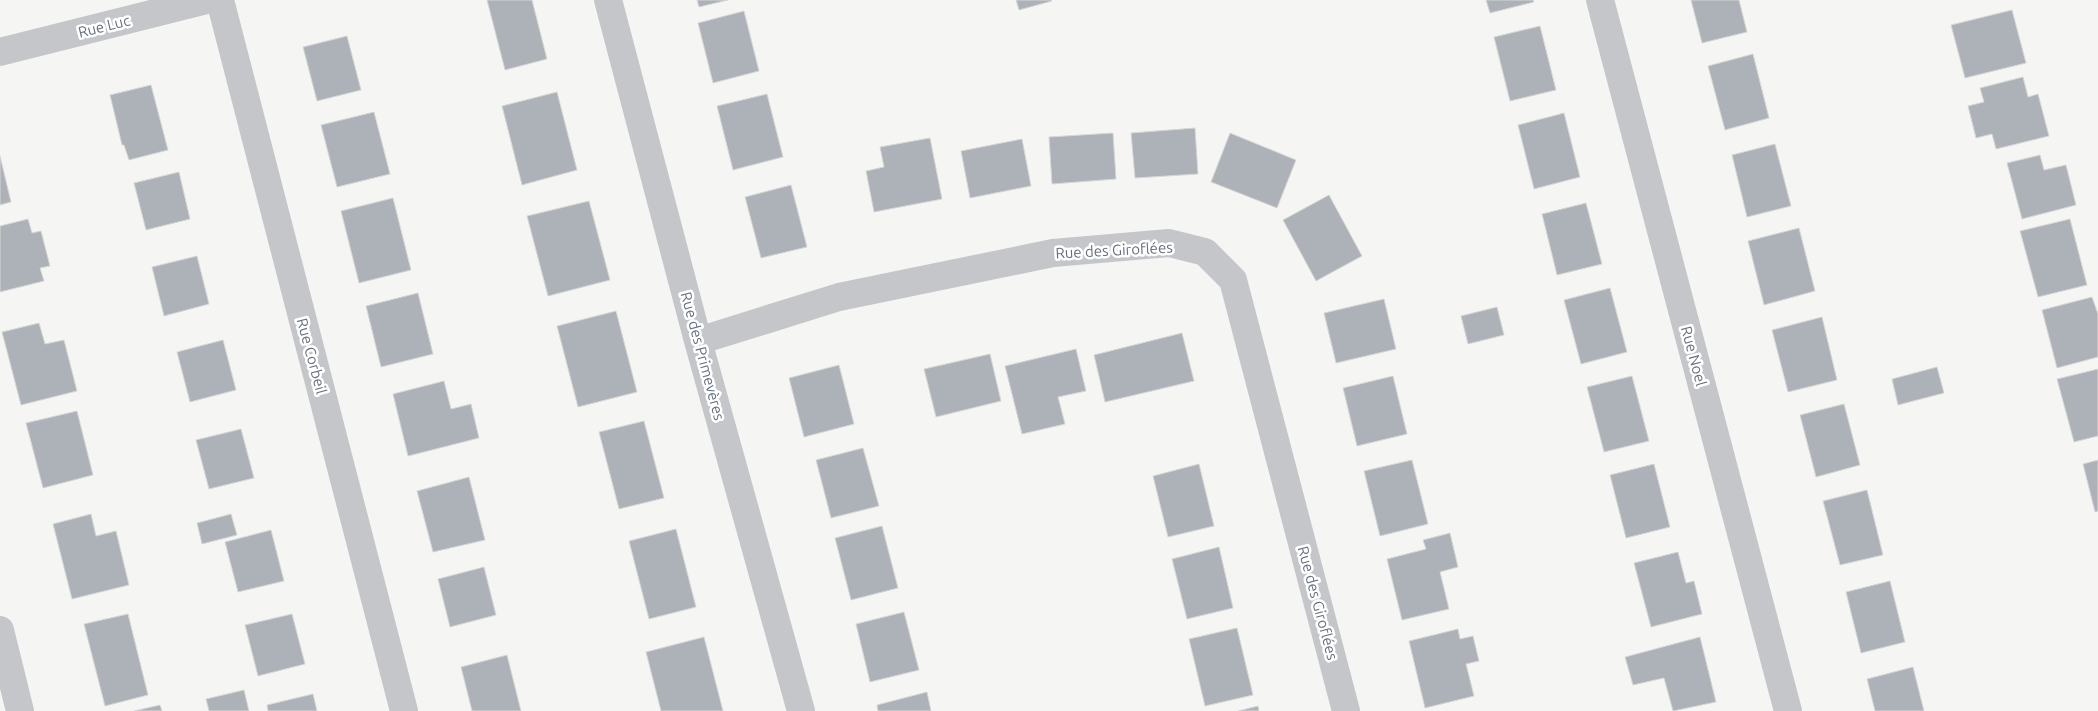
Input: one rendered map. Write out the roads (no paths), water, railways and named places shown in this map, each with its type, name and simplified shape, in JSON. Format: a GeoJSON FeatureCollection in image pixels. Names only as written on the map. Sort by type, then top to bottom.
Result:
{"type":"FeatureCollection","features":[{"type":"Feature","properties":{"kind":"street","name":"Rue Luc"},"geometry":{"type":"LineString","coordinates":[[0,52],[207,0]]}},
{"type":"Feature","properties":{"kind":"street","name":"Rue Corbeil"},"geometry":{"type":"LineString","coordinates":[[220,0],[404,711]]}},
{"type":"Feature","properties":{"kind":"street","name":"Rue des Primevères"},"geometry":{"type":"LineString","coordinates":[[608,0],[698,341],[801,711]]}},
{"type":"Feature","properties":{"kind":"street","name":"Rue Noel"},"geometry":{"type":"LineString","coordinates":[[1600,0],[1788,711]]}},
{"type":"Feature","properties":{"kind":"street","name":"Rue des Giroflées"},"geometry":{"type":"LineString","coordinates":[[698,341],[839,296],[1053,253],[1169,243],[1205,252],[1233,280],[1346,711]]}},
{"type":"Feature","properties":{"kind":"street"},"geometry":{"type":"LineString","coordinates":[[0,630],[20,711]]}}]}
